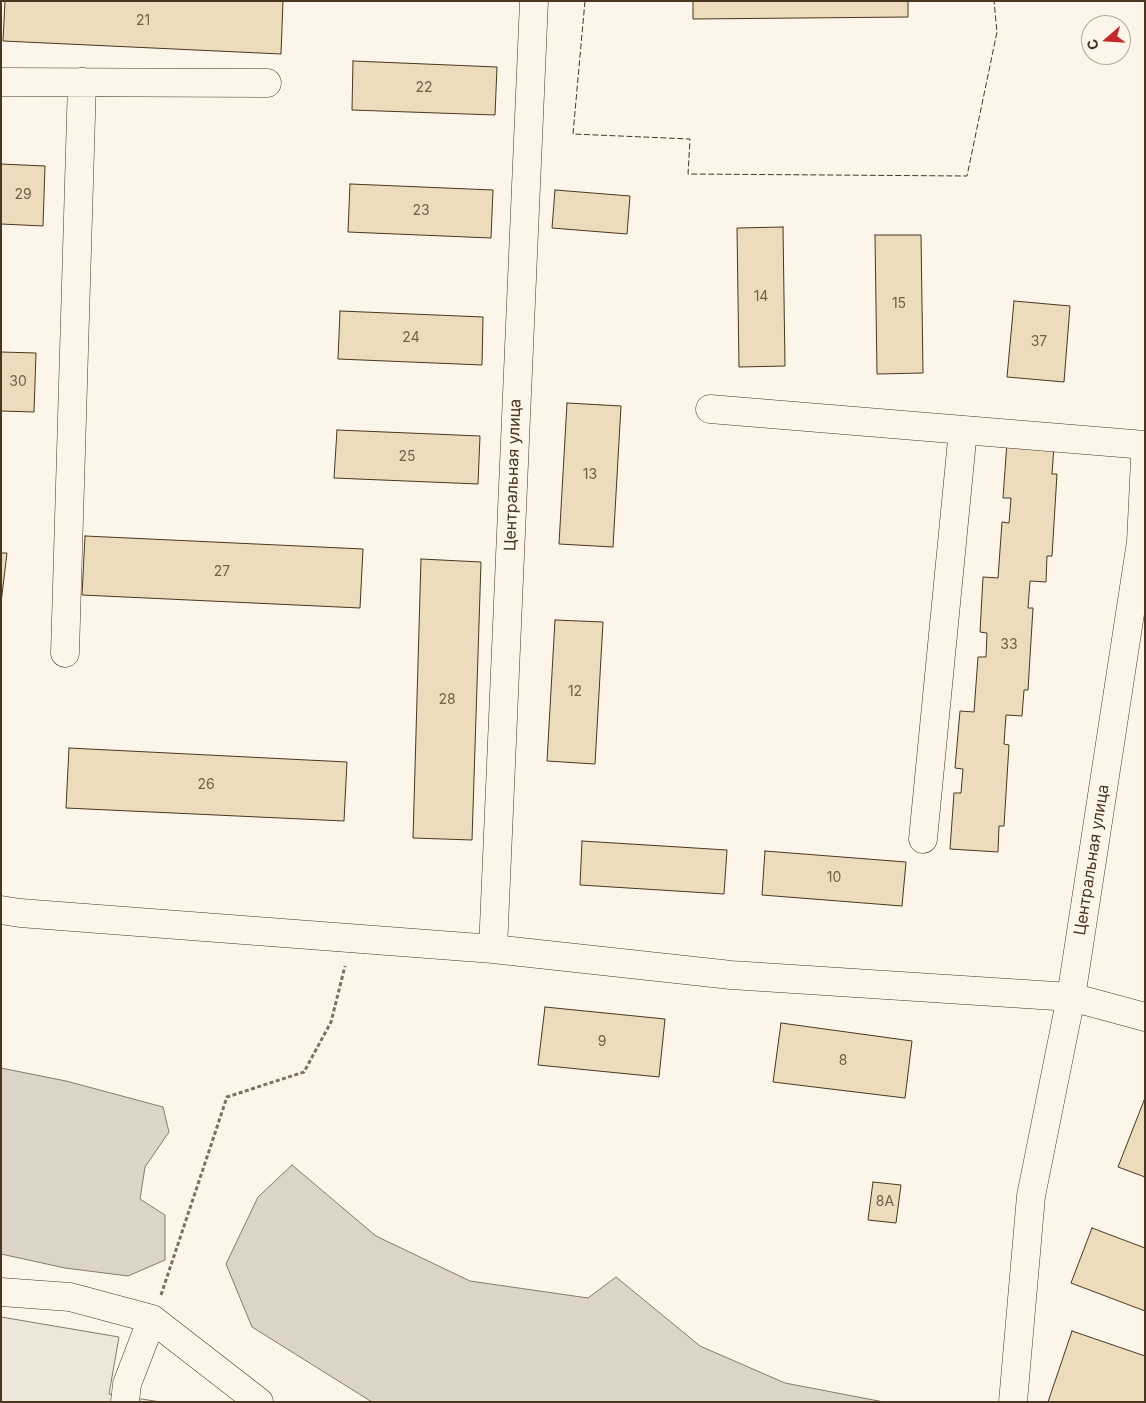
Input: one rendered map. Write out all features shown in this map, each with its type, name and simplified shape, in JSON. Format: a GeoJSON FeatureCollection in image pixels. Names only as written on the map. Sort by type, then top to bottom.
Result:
{"type":"FeatureCollection","features":[{"type":"Feature","properties":{"kind":"street","name":"Центральная улица"},"geometry":{"type":"LineString","coordinates":[[493,949],[534,1]]}},
{"type":"Feature","properties":{"kind":"street"},"geometry":{"type":"LineString","coordinates":[[1,82],[267,83]]}},
{"type":"Feature","properties":{"kind":"street"},"geometry":{"type":"LineString","coordinates":[[65,653],[82,82]]}},
{"type":"Feature","properties":{"kind":"street"},"geometry":{"type":"LineString","coordinates":[[710,409],[1145,445]]}},
{"type":"Feature","properties":{"kind":"street"},"geometry":{"type":"LineString","coordinates":[[924,839],[963,430]]}},
{"type":"Feature","properties":{"kind":"street","name":"Центральная улица"},"geometry":{"type":"LineString","coordinates":[[1013,1402],[1031,1196],[1070,997],[1143,542],[1145,459]]}},
{"type":"Feature","properties":{"kind":"street"},"geometry":{"type":"LineString","coordinates":[[1,910],[493,949],[731,975],[1070,997],[1145,1017]]}},
{"type":"Feature","properties":{"kind":"street"},"geometry":{"type":"LineString","coordinates":[[1,1292],[70,1297],[152,1319],[259,1402]]}},
{"type":"Feature","properties":{"kind":"street"},"geometry":{"type":"LineString","coordinates":[[125,1402],[127,1384],[152,1319]]}},
{"type":"Feature","properties":{"kind":"path"},"geometry":{"type":"LineString","coordinates":[[152,1319],[227,1098],[304,1072],[331,1022],[352,939]]}},
{"type":"Feature","properties":{"kind":"shaded area"},"geometry":{"type":"Polygon","coordinates":[[[1,1068],[66,1081],[163,1107],[169,1132],[145,1167],[140,1199],[165,1215],[165,1260],[128,1276],[65,1268],[1,1254],[1,1068]]]}},
{"type":"Feature","properties":{"kind":"shaded area"},"geometry":{"type":"Polygon","coordinates":[[[292,1165],[376,1236],[470,1281],[588,1298],[616,1277],[700,1346],[785,1383],[884,1402],[372,1402],[252,1327],[226,1264],[258,1197],[292,1165]]]}},
{"type":"Feature","properties":{"kind":"shaded area"},"geometry":{"type":"Polygon","coordinates":[[[1,1317],[119,1337],[109,1394],[161,1402],[1,1402],[1,1317]]]}},
{"type":"Feature","properties":{"kind":"building"},"geometry":{"type":"Polygon","coordinates":[[[5,1],[283,1],[281,54],[3,41],[5,1]]]}},
{"type":"Feature","properties":{"kind":"building"},"geometry":{"type":"Polygon","coordinates":[[[693,1],[908,1],[908,17],[693,19],[693,1]]]}},
{"type":"Feature","properties":{"kind":"building"},"geometry":{"type":"Polygon","coordinates":[[[353,61],[497,67],[495,115],[352,110],[353,61]]]}},
{"type":"Feature","properties":{"kind":"building"},"geometry":{"type":"Polygon","coordinates":[[[1,164],[45,166],[43,226],[1,224],[1,164]]]}},
{"type":"Feature","properties":{"kind":"building"},"geometry":{"type":"Polygon","coordinates":[[[350,184],[493,190],[491,238],[348,232],[350,184]]]}},
{"type":"Feature","properties":{"kind":"building"},"geometry":{"type":"Polygon","coordinates":[[[555,190],[630,196],[627,234],[552,228],[555,190]]]}},
{"type":"Feature","properties":{"kind":"building"},"geometry":{"type":"Polygon","coordinates":[[[783,227],[785,366],[739,367],[737,228],[783,227]]]}},
{"type":"Feature","properties":{"kind":"building"},"geometry":{"type":"Polygon","coordinates":[[[875,235],[921,235],[923,373],[877,374],[875,235]]]}},
{"type":"Feature","properties":{"kind":"building"},"geometry":{"type":"Polygon","coordinates":[[[1014,301],[1070,306],[1064,382],[1007,377],[1014,301]]]}},
{"type":"Feature","properties":{"kind":"building"},"geometry":{"type":"Polygon","coordinates":[[[340,311],[483,317],[482,365],[338,359],[340,311]]]}},
{"type":"Feature","properties":{"kind":"building"},"geometry":{"type":"Polygon","coordinates":[[[1,352],[36,353],[34,412],[1,411],[1,352]]]}},
{"type":"Feature","properties":{"kind":"building"},"geometry":{"type":"Polygon","coordinates":[[[567,403],[621,406],[613,547],[559,544],[567,403]]]}},
{"type":"Feature","properties":{"kind":"building"},"geometry":{"type":"Polygon","coordinates":[[[337,430],[480,436],[478,484],[334,478],[337,430]]]}},
{"type":"Feature","properties":{"kind":"building"},"geometry":{"type":"Polygon","coordinates":[[[1007,442],[1054,446],[1052,474],[1057,474],[1052,556],[1047,556],[1046,582],[1030,581],[1028,608],[1033,608],[1028,690],[1024,690],[1022,716],[1006,715],[1004,744],[1009,745],[1004,826],[999,826],[998,852],[950,849],[954,793],[961,793],[963,769],[955,768],[960,711],[974,712],[978,657],[986,657],[987,633],[980,632],[983,577],[998,578],[1002,522],[1009,523],[1011,498],[1003,498],[1007,442]]]}},
{"type":"Feature","properties":{"kind":"building"},"geometry":{"type":"Polygon","coordinates":[[[85,536],[363,549],[360,608],[82,595],[85,536]]]}},
{"type":"Feature","properties":{"kind":"building"},"geometry":{"type":"Polygon","coordinates":[[[1,553],[7,553],[1,603],[1,553]]]}},
{"type":"Feature","properties":{"kind":"building"},"geometry":{"type":"Polygon","coordinates":[[[421,559],[481,562],[472,840],[413,838],[421,559]]]}},
{"type":"Feature","properties":{"kind":"building"},"geometry":{"type":"Polygon","coordinates":[[[555,620],[603,622],[595,764],[547,761],[555,620]]]}},
{"type":"Feature","properties":{"kind":"building"},"geometry":{"type":"Polygon","coordinates":[[[69,748],[347,762],[344,821],[66,808],[69,748]]]}},
{"type":"Feature","properties":{"kind":"building"},"geometry":{"type":"Polygon","coordinates":[[[582,841],[727,850],[724,894],[580,885],[582,841]]]}},
{"type":"Feature","properties":{"kind":"building"},"geometry":{"type":"Polygon","coordinates":[[[765,851],[906,862],[902,906],[762,895],[765,851]]]}},
{"type":"Feature","properties":{"kind":"building"},"geometry":{"type":"Polygon","coordinates":[[[545,1007],[665,1019],[659,1077],[538,1065],[545,1007]]]}},
{"type":"Feature","properties":{"kind":"building"},"geometry":{"type":"Polygon","coordinates":[[[781,1023],[912,1041],[905,1098],[773,1082],[781,1023]]]}},
{"type":"Feature","properties":{"kind":"building"},"geometry":{"type":"Polygon","coordinates":[[[1145,1098],[1145,1177],[1118,1167],[1145,1098]]]}},
{"type":"Feature","properties":{"kind":"building"},"geometry":{"type":"Polygon","coordinates":[[[873,1182],[901,1185],[896,1223],[868,1220],[873,1182]]]}},
{"type":"Feature","properties":{"kind":"building"},"geometry":{"type":"Polygon","coordinates":[[[1092,1228],[1145,1248],[1145,1311],[1071,1283],[1092,1228]]]}},
{"type":"Feature","properties":{"kind":"building"},"geometry":{"type":"Polygon","coordinates":[[[1072,1331],[1145,1356],[1145,1402],[1048,1402],[1072,1331]]]}},
{"type":"Feature","properties":{"kind":"fence"},"geometry":{"type":"LineString","coordinates":[[585,1],[573,134],[690,139],[688,174],[967,176],[997,32],[994,1]]}}]}
